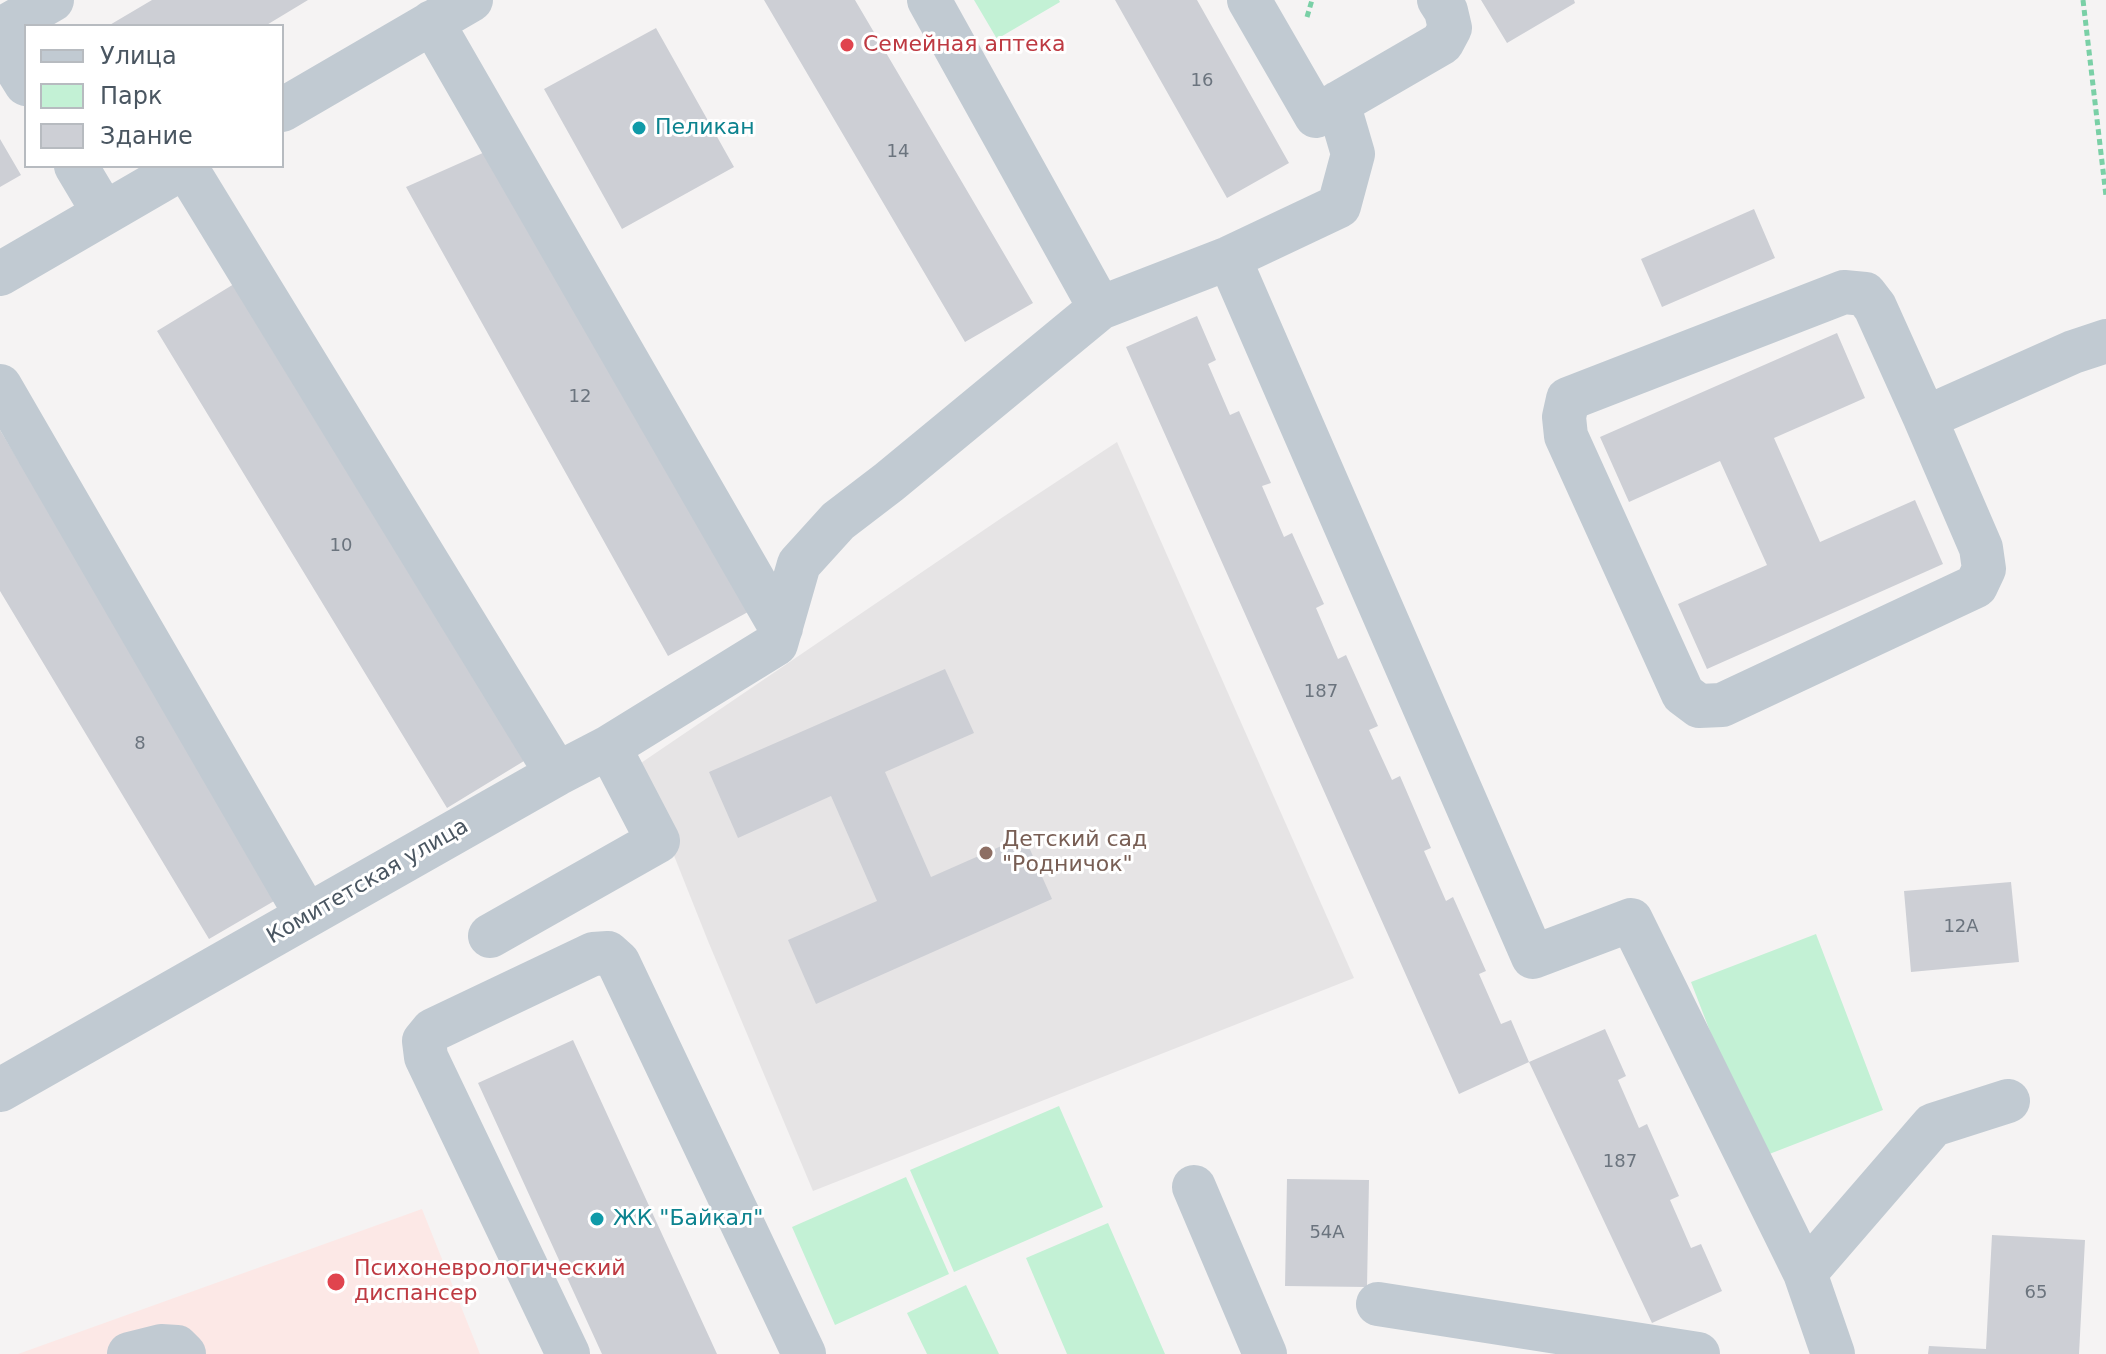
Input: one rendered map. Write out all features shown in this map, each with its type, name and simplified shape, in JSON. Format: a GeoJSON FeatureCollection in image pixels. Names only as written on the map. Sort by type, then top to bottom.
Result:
{"type":"FeatureCollection","features":[{"type":"Feature","properties":{"kind":"street"},"geometry":{"type":"LineString","coordinates":[[0,30],[52,0]]}},
{"type":"Feature","properties":{"kind":"street"},"geometry":{"type":"LineString","coordinates":[[284,109],[471,0]]}},
{"type":"Feature","properties":{"kind":"street"},"geometry":{"type":"LineString","coordinates":[[929,0],[1100,308]]}},
{"type":"Feature","properties":{"kind":"street"},"geometry":{"type":"LineString","coordinates":[[1249,0],[1316,116],[1442,43],[1450,28],[1446,11],[1439,0]]}},
{"type":"Feature","properties":{"kind":"street"},"geometry":{"type":"LineString","coordinates":[[432,22],[781,628]]}},
{"type":"Feature","properties":{"kind":"street"},"geometry":{"type":"LineString","coordinates":[[0,42],[24,81]]}},
{"type":"Feature","properties":{"kind":"street"},"geometry":{"type":"LineString","coordinates":[[781,628],[799,564],[838,521],[1100,308],[1229,258],[1339,206],[1353,154],[1338,103]]}},
{"type":"Feature","properties":{"kind":"street"},"geometry":{"type":"LineString","coordinates":[[77,168],[104,213]]}},
{"type":"Feature","properties":{"kind":"street"},"geometry":{"type":"LineString","coordinates":[[0,274],[183,168]]}},
{"type":"Feature","properties":{"kind":"street"},"geometry":{"type":"LineString","coordinates":[[187,168],[557,774]]}},
{"type":"Feature","properties":{"kind":"street"},"geometry":{"type":"LineString","coordinates":[[1229,258],[1533,957],[1631,920],[1805,1273],[1833,1354]]}},
{"type":"Feature","properties":{"kind":"street"},"geometry":{"type":"LineString","coordinates":[[1844,292],[1865,294],[1875,307],[1925,418],[1981,548],[1984,569],[1976,586],[1722,705],[1699,706],[1683,694],[1566,436],[1564,417],[1568,399],[1844,292]]}},
{"type":"Feature","properties":{"kind":"street"},"geometry":{"type":"LineString","coordinates":[[1925,418],[2073,352],[2106,341]]}},
{"type":"Feature","properties":{"kind":"street"},"geometry":{"type":"LineString","coordinates":[[0,386],[307,916]]}},
{"type":"Feature","properties":{"kind":"street","name":"Комитетская улица"},"geometry":{"type":"LineString","coordinates":[[0,1090],[609,747],[776,644],[781,628]]}},
{"type":"Feature","properties":{"kind":"street"},"geometry":{"type":"LineString","coordinates":[[490,936],[658,841],[609,747]]}},
{"type":"Feature","properties":{"kind":"street"},"geometry":{"type":"LineString","coordinates":[[568,1354],[426,1057],[424,1041],[433,1030],[593,954],[608,953],[618,962],[804,1354]]}},
{"type":"Feature","properties":{"kind":"street"},"geometry":{"type":"LineString","coordinates":[[1805,1273],[1933,1125],[2008,1101]]}},
{"type":"Feature","properties":{"kind":"street"},"geometry":{"type":"LineString","coordinates":[[1194,1187],[1265,1354]]}},
{"type":"Feature","properties":{"kind":"street"},"geometry":{"type":"LineString","coordinates":[[1378,1304],[1698,1354]]}},
{"type":"Feature","properties":{"kind":"street"},"geometry":{"type":"LineString","coordinates":[[129,1354],[161,1346],[177,1347],[184,1354]]}},
{"type":"Feature","properties":{"kind":"path"},"geometry":{"type":"LineString","coordinates":[[2083,0],[2106,196]]}},
{"type":"Feature","properties":{"kind":"shaded area","name":"Детский сад \"Родничок\""},"geometry":{"type":"Polygon","coordinates":[[[1117,442],[1354,978],[813,1191],[638,765],[1117,442]]]}},
{"type":"Feature","properties":{"kind":"shaded area","name":"Психоневрологический диспансер"},"geometry":{"type":"Polygon","coordinates":[[[422,1209],[480,1354],[18,1354],[422,1209]]]}},
{"type":"Feature","properties":{"kind":"green space"},"geometry":{"type":"Polygon","coordinates":[[[974,0],[1059,0],[1060,2],[997,39],[974,0]]]}},
{"type":"Feature","properties":{"kind":"green space"},"geometry":{"type":"Polygon","coordinates":[[[1816,934],[1883,1110],[1759,1158],[1691,982],[1816,934]]]}},
{"type":"Feature","properties":{"kind":"green space"},"geometry":{"type":"Polygon","coordinates":[[[1059,1106],[1103,1207],[954,1272],[910,1170],[1059,1106]]]}},
{"type":"Feature","properties":{"kind":"green space"},"geometry":{"type":"Polygon","coordinates":[[[906,1177],[949,1274],[835,1325],[792,1227],[906,1177]]]}},
{"type":"Feature","properties":{"kind":"green space"},"geometry":{"type":"Polygon","coordinates":[[[1108,1223],[1165,1354],[1067,1354],[1026,1258],[1108,1223]]]}},
{"type":"Feature","properties":{"kind":"green space"},"geometry":{"type":"Polygon","coordinates":[[[966,1285],[999,1354],[927,1354],[907,1313],[966,1285]]]}},
{"type":"Feature","properties":{"kind":"building"},"geometry":{"type":"Polygon","coordinates":[[[152,0],[308,0],[268,24],[111,24],[152,0]]]}},
{"type":"Feature","properties":{"kind":"building"},"geometry":{"type":"Polygon","coordinates":[[[764,0],[855,0],[1033,303],[965,342],[764,0]]]}},
{"type":"Feature","properties":{"kind":"building"},"geometry":{"type":"Polygon","coordinates":[[[1115,0],[1197,0],[1289,163],[1227,198],[1115,0]]]}},
{"type":"Feature","properties":{"kind":"building"},"geometry":{"type":"Polygon","coordinates":[[[1481,0],[1574,0],[1575,3],[1507,43],[1481,0]]]}},
{"type":"Feature","properties":{"kind":"building","name":"Пеликан"},"geometry":{"type":"Polygon","coordinates":[[[656,28],[734,167],[622,229],[544,89],[656,28]]]}},
{"type":"Feature","properties":{"kind":"building"},"geometry":{"type":"Polygon","coordinates":[[[0,139],[21,175],[0,187],[0,139]]]}},
{"type":"Feature","properties":{"kind":"building"},"geometry":{"type":"Polygon","coordinates":[[[494,148],[757,607],[668,656],[406,187],[494,148]]]}},
{"type":"Feature","properties":{"kind":"building"},"geometry":{"type":"Polygon","coordinates":[[[1754,209],[1775,258],[1662,307],[1641,259],[1754,209]]]}},
{"type":"Feature","properties":{"kind":"building"},"geometry":{"type":"Polygon","coordinates":[[[234,284],[524,761],[447,808],[157,331],[234,284]]]}},
{"type":"Feature","properties":{"kind":"building"},"geometry":{"type":"Polygon","coordinates":[[[1197,316],[1216,360],[1208,364],[1230,415],[1239,411],[1271,483],[1262,486],[1284,537],[1292,533],[1324,604],[1316,608],[1338,659],[1346,655],[1378,726],[1369,730],[1392,780],[1400,776],[1431,848],[1424,851],[1446,901],[1453,897],[1486,971],[1479,974],[1501,1024],[1511,1020],[1529,1062],[1459,1094],[1126,347],[1197,316]]]}},
{"type":"Feature","properties":{"kind":"building"},"geometry":{"type":"Polygon","coordinates":[[[1837,333],[1865,398],[1774,438],[1820,542],[1915,500],[1943,564],[1707,669],[1678,604],[1767,565],[1720,461],[1629,502],[1600,437],[1837,333]]]}},
{"type":"Feature","properties":{"kind":"building"},"geometry":{"type":"Polygon","coordinates":[[[0,430],[281,897],[209,939],[0,591],[0,430]]]}},
{"type":"Feature","properties":{"kind":"building"},"geometry":{"type":"Polygon","coordinates":[[[945,669],[974,733],[885,772],[931,877],[1024,836],[1052,899],[816,1004],[788,940],[877,901],[831,796],[738,838],[709,772],[945,669]]]}},
{"type":"Feature","properties":{"kind":"building"},"geometry":{"type":"Polygon","coordinates":[[[2011,882],[2019,962],[1911,972],[1904,891],[2011,882]]]}},
{"type":"Feature","properties":{"kind":"building"},"geometry":{"type":"Polygon","coordinates":[[[1605,1029],[1626,1076],[1618,1080],[1639,1128],[1647,1124],[1679,1196],[1670,1200],[1691,1248],[1701,1244],[1722,1291],[1652,1323],[1529,1062],[1605,1029]]]}},
{"type":"Feature","properties":{"kind":"building","name":"ЖК \"Байкал\""},"geometry":{"type":"Polygon","coordinates":[[[573,1040],[717,1354],[602,1354],[478,1083],[573,1040]]]}},
{"type":"Feature","properties":{"kind":"building"},"geometry":{"type":"Polygon","coordinates":[[[1287,1179],[1369,1180],[1367,1287],[1285,1286],[1287,1179]]]}},
{"type":"Feature","properties":{"kind":"building"},"geometry":{"type":"Polygon","coordinates":[[[1992,1235],[2085,1240],[2079,1354],[1928,1354],[1929,1346],[1986,1349],[1992,1235]]]}},
{"type":"Feature","properties":{"kind":"place","name":"Семейная аптека"},"geometry":{"type":"Point","coordinates":[847,45]}},
{"type":"Feature","properties":{"kind":"place","name":"Пеликан"},"geometry":{"type":"Point","coordinates":[639,128]}},
{"type":"Feature","properties":{"kind":"place","name":"Детский сад \"Родничок\""},"geometry":{"type":"Point","coordinates":[986,853]}},
{"type":"Feature","properties":{"kind":"place","name":"ЖК \"Байкал\""},"geometry":{"type":"Point","coordinates":[597,1219]}},
{"type":"Feature","properties":{"kind":"place","name":"Психоневрологический диспансер"},"geometry":{"type":"Point","coordinates":[336,1282]}}]}
